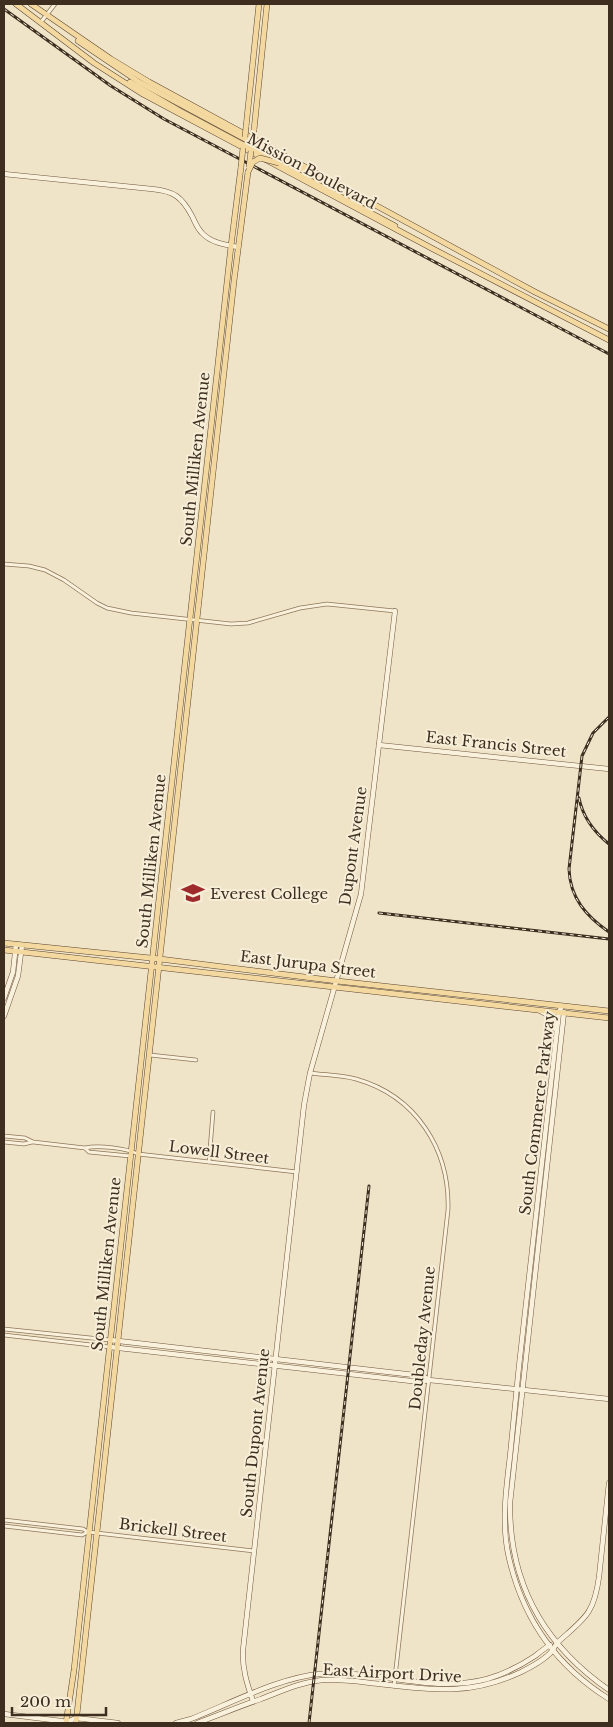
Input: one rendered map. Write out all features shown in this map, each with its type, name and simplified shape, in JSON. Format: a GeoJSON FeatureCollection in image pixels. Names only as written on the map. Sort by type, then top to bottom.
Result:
{"type":"FeatureCollection","features":[{"type":"Feature","properties":{"kind":"main road","name":"Mission Boulevard"},"geometry":{"type":"LineString","coordinates":[[16,4],[81,53],[141,93],[183,117],[607,338]]}},
{"type":"Feature","properties":{"kind":"main road","name":"Mission Boulevard"},"geometry":{"type":"LineString","coordinates":[[31,4],[111,59],[149,82],[535,292],[609,329]]}},
{"type":"Feature","properties":{"kind":"main road","name":"South Milliken Avenue"},"geometry":{"type":"LineString","coordinates":[[68,1723],[259,4]]}},
{"type":"Feature","properties":{"kind":"main road","name":"South Milliken Avenue"},"geometry":{"type":"LineString","coordinates":[[76,1721],[238,247],[254,130],[267,4]]}},
{"type":"Feature","properties":{"kind":"main road"},"geometry":{"type":"LineString","coordinates":[[47,15],[58,26],[114,66],[204,120],[360,201],[396,216]]}},
{"type":"Feature","properties":{"kind":"main road"},"geometry":{"type":"LineString","coordinates":[[81,53],[161,100],[204,120]]}},
{"type":"Feature","properties":{"kind":"main road"},"geometry":{"type":"LineString","coordinates":[[248,172],[253,162],[260,158],[282,161],[510,289]]}},
{"type":"Feature","properties":{"kind":"main road"},"geometry":{"type":"LineString","coordinates":[[213,411],[220,412]]}},
{"type":"Feature","properties":{"kind":"main road","name":"East Jurupa Street"},"geometry":{"type":"LineString","coordinates":[[4,943],[153,958],[337,981],[609,1011]]}},
{"type":"Feature","properties":{"kind":"main road","name":"East Jurupa Street"},"geometry":{"type":"LineString","coordinates":[[4,950],[609,1018]]}},
{"type":"Feature","properties":{"kind":"street"},"geometry":{"type":"LineString","coordinates":[[42,22],[55,4]]}},
{"type":"Feature","properties":{"kind":"street"},"geometry":{"type":"LineString","coordinates":[[4,174],[170,192],[185,203],[196,226],[206,237],[213,241],[238,247]]}},
{"type":"Feature","properties":{"kind":"street"},"geometry":{"type":"LineString","coordinates":[[607,338],[609,329]]}},
{"type":"Feature","properties":{"kind":"street"},"geometry":{"type":"LineString","coordinates":[[4,564],[29,566],[45,570],[64,580],[97,603],[112,609],[197,621],[231,624],[248,623],[300,608],[328,604],[395,611]]}},
{"type":"Feature","properties":{"kind":"street","name":"Dupont Avenue"},"geometry":{"type":"LineString","coordinates":[[294,1198],[304,1105],[310,1073],[361,894],[395,611]]}},
{"type":"Feature","properties":{"kind":"street","name":"East Francis Street"},"geometry":{"type":"LineString","coordinates":[[379,745],[609,769]]}},
{"type":"Feature","properties":{"kind":"street"},"geometry":{"type":"LineString","coordinates":[[4,998],[13,972],[15,952],[19,945]]}},
{"type":"Feature","properties":{"kind":"street"},"geometry":{"type":"LineString","coordinates":[[4,1016],[16,985],[22,952],[19,945]]}},
{"type":"Feature","properties":{"kind":"street","name":"South Commerce Parkway"},"geometry":{"type":"LineString","coordinates":[[552,1651],[522,1598],[509,1558],[505,1533],[504,1503],[519,1390],[562,1006]]}},
{"type":"Feature","properties":{"kind":"street"},"geometry":{"type":"LineString","coordinates":[[536,1009],[548,1015],[553,1021],[556,1035]]}},
{"type":"Feature","properties":{"kind":"street","name":"South Commerce Parkway"},"geometry":{"type":"LineString","coordinates":[[556,1643],[526,1591],[515,1556],[511,1533],[510,1503],[519,1390],[556,1035],[562,1012]]}},
{"type":"Feature","properties":{"kind":"street"},"geometry":{"type":"LineString","coordinates":[[149,1054],[196,1060]]}},
{"type":"Feature","properties":{"kind":"street","name":"Doubleday Avenue"},"geometry":{"type":"LineString","coordinates":[[310,1073],[355,1079],[380,1089],[402,1103],[422,1122],[432,1139],[441,1157],[447,1183],[448,1210],[394,1686]]}},
{"type":"Feature","properties":{"kind":"street"},"geometry":{"type":"LineString","coordinates":[[209,1162],[213,1112]]}},
{"type":"Feature","properties":{"kind":"street","name":"Lowell Street"},"geometry":{"type":"LineString","coordinates":[[4,1136],[25,1138],[33,1142]]}},
{"type":"Feature","properties":{"kind":"street","name":"Lowell Street"},"geometry":{"type":"LineString","coordinates":[[4,1142],[24,1144],[33,1142],[85,1148],[93,1146],[138,1154],[297,1172]]}},
{"type":"Feature","properties":{"kind":"street","name":"South Dupont Avenue"},"geometry":{"type":"LineString","coordinates":[[251,1695],[244,1671],[243,1650],[294,1198]]}},
{"type":"Feature","properties":{"kind":"street"},"geometry":{"type":"LineString","coordinates":[[4,1329],[423,1376],[429,1380]]}},
{"type":"Feature","properties":{"kind":"street"},"geometry":{"type":"LineString","coordinates":[[4,1335],[420,1382],[429,1380],[609,1399]]}},
{"type":"Feature","properties":{"kind":"street"},"geometry":{"type":"LineString","coordinates":[[609,1484],[600,1577],[595,1598],[582,1622],[556,1643],[591,1677],[609,1690]]}},
{"type":"Feature","properties":{"kind":"street","name":"Brickell Street"},"geometry":{"type":"LineString","coordinates":[[4,1520],[83,1529],[96,1533],[254,1551]]}},
{"type":"Feature","properties":{"kind":"street","name":"Brickell Street"},"geometry":{"type":"LineString","coordinates":[[4,1526],[82,1535],[88,1532]]}},
{"type":"Feature","properties":{"kind":"street","name":"East Airport Drive"},"geometry":{"type":"LineString","coordinates":[[176,1723],[191,1720],[283,1682],[304,1676],[328,1673],[443,1684],[486,1679],[520,1665],[549,1645],[556,1643]]}},
{"type":"Feature","properties":{"kind":"street","name":"East Airport Drive"},"geometry":{"type":"LineString","coordinates":[[197,1723],[293,1686],[325,1680],[446,1691],[488,1685],[526,1670],[552,1651],[556,1643]]}},
{"type":"Feature","properties":{"kind":"street"},"geometry":{"type":"LineString","coordinates":[[552,1651],[588,1685],[609,1699]]}},
{"type":"Feature","properties":{"kind":"street"},"geometry":{"type":"LineString","coordinates":[[304,1676],[304,1684]]}},
{"type":"Feature","properties":{"kind":"street"},"geometry":{"type":"LineString","coordinates":[[251,1695],[253,1701]]}},
{"type":"Feature","properties":{"kind":"street"},"geometry":{"type":"LineString","coordinates":[[4,1714],[68,1723],[76,1721],[118,1723]]}},
{"type":"Feature","properties":{"kind":"railway"},"geometry":{"type":"LineString","coordinates":[[4,9],[111,86],[164,119],[609,354]]}},
{"type":"Feature","properties":{"kind":"railway"},"geometry":{"type":"LineString","coordinates":[[609,717],[593,733],[582,756],[569,869],[572,889],[586,913],[609,932]]}},
{"type":"Feature","properties":{"kind":"railway"},"geometry":{"type":"LineString","coordinates":[[579,798],[583,812],[590,824],[609,844]]}},
{"type":"Feature","properties":{"kind":"railway"},"geometry":{"type":"LineString","coordinates":[[379,913],[609,939]]}},
{"type":"Feature","properties":{"kind":"railway"},"geometry":{"type":"LineString","coordinates":[[309,1723],[369,1186]]}},
{"type":"Feature","properties":{"kind":"place","name":"Everest College"},"geometry":{"type":"Point","coordinates":[193,893]}}]}
